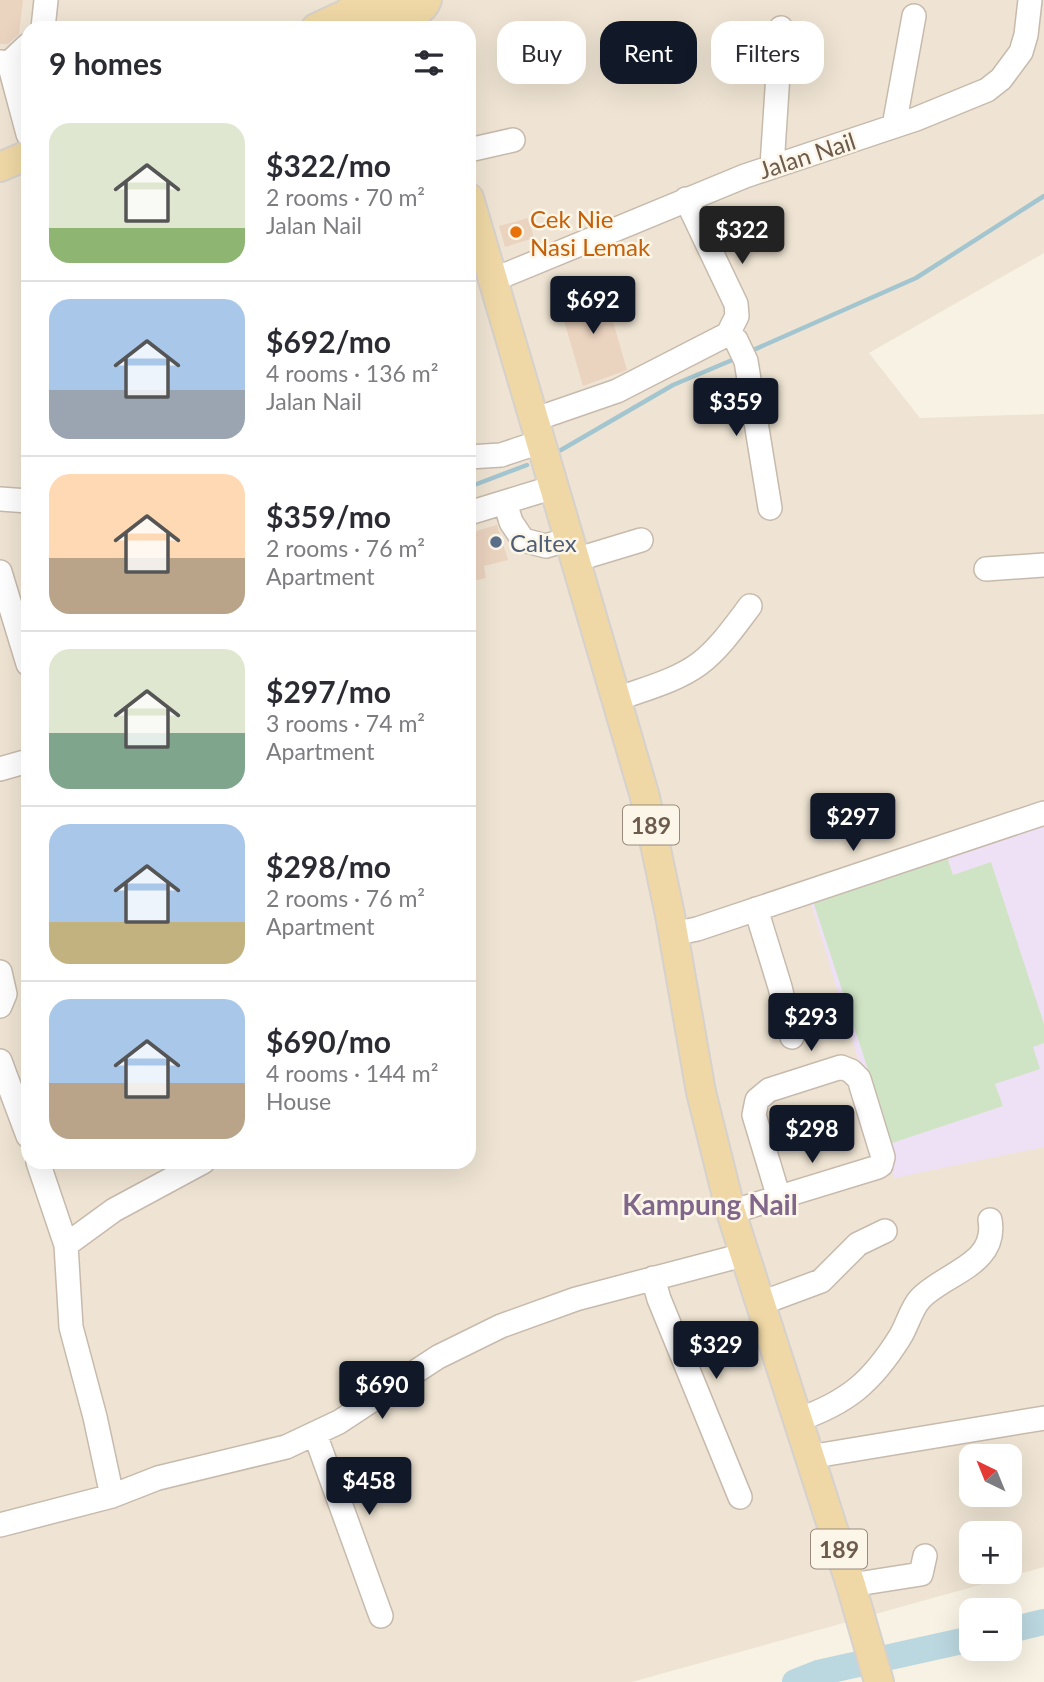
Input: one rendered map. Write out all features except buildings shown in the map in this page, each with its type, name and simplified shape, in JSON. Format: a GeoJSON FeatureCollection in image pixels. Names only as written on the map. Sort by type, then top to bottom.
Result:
{"type":"FeatureCollection","features":[{"type":"Feature","properties":{"kind":"main road"},"geometry":{"type":"LineString","coordinates":[[331,21],[346,14],[356,5],[371,0]]}},
{"type":"Feature","properties":{"kind":"main road"},"geometry":{"type":"LineString","coordinates":[[346,14],[413,11]]}},
{"type":"Feature","properties":{"kind":"main road"},"geometry":{"type":"LineString","coordinates":[[0,167],[21,158]]}},
{"type":"Feature","properties":{"kind":"main road","name":"189"},"geometry":{"type":"LineString","coordinates":[[476,244],[493,280],[648,808],[701,1092],[743,1255],[851,1585],[879,1682]]}},
{"type":"Feature","properties":{"kind":"street"},"geometry":{"type":"LineString","coordinates":[[44,21],[46,0]]}},
{"type":"Feature","properties":{"kind":"street","name":"Jalan Nail"},"geometry":{"type":"LineString","coordinates":[[493,280],[686,199],[772,166],[957,104],[987,90],[1014,64],[1035,35],[1030,0]]}},
{"type":"Feature","properties":{"kind":"street"},"geometry":{"type":"LineString","coordinates":[[894,126],[914,16]]}},
{"type":"Feature","properties":{"kind":"street"},"geometry":{"type":"LineString","coordinates":[[21,51],[4,63],[21,113]]}},
{"type":"Feature","properties":{"kind":"street"},"geometry":{"type":"LineString","coordinates":[[772,166],[777,84]]}},
{"type":"Feature","properties":{"kind":"street"},"geometry":{"type":"LineString","coordinates":[[476,148],[513,140]]}},
{"type":"Feature","properties":{"kind":"street"},"geometry":{"type":"LineString","coordinates":[[686,199],[736,304],[739,348],[769,508]]}},
{"type":"Feature","properties":{"kind":"street"},"geometry":{"type":"LineString","coordinates":[[476,457],[501,455],[537,431],[617,391],[739,348]]}},
{"type":"Feature","properties":{"kind":"street"},"geometry":{"type":"LineString","coordinates":[[476,511],[554,487]]}},
{"type":"Feature","properties":{"kind":"street"},"geometry":{"type":"LineString","coordinates":[[0,499],[21,500]]}},
{"type":"Feature","properties":{"kind":"street"},"geometry":{"type":"LineString","coordinates":[[505,502],[511,522],[523,540],[572,550],[641,540]]}},
{"type":"Feature","properties":{"kind":"street"},"geometry":{"type":"LineString","coordinates":[[986,569],[1044,565]]}},
{"type":"Feature","properties":{"kind":"street"},"geometry":{"type":"LineString","coordinates":[[0,572],[8,626],[21,651]]}},
{"type":"Feature","properties":{"kind":"street"},"geometry":{"type":"LineString","coordinates":[[617,699],[682,674],[700,664],[727,636],[750,606]]}},
{"type":"Feature","properties":{"kind":"street"},"geometry":{"type":"LineString","coordinates":[[0,769],[21,763]]}},
{"type":"Feature","properties":{"kind":"street"},"geometry":{"type":"LineString","coordinates":[[673,934],[697,929],[1044,813]]}},
{"type":"Feature","properties":{"kind":"street"},"geometry":{"type":"LineString","coordinates":[[756,909],[792,1037]]}},
{"type":"Feature","properties":{"kind":"street"},"geometry":{"type":"LineString","coordinates":[[0,972],[5,994],[0,1006]]}},
{"type":"Feature","properties":{"kind":"street"},"geometry":{"type":"LineString","coordinates":[[0,1060],[21,1117]]}},
{"type":"Feature","properties":{"kind":"street"},"geometry":{"type":"LineString","coordinates":[[731,1212],[779,1198],[881,1165],[883,1157],[859,1079],[851,1070],[841,1067],[769,1090],[757,1100],[754,1115],[779,1198]]}},
{"type":"Feature","properties":{"kind":"street"},"geometry":{"type":"LineString","coordinates":[[40,1169],[66,1245],[71,1327],[95,1417],[111,1496]]}},
{"type":"Feature","properties":{"kind":"street"},"geometry":{"type":"LineString","coordinates":[[66,1245],[114,1210],[190,1169]]}},
{"type":"Feature","properties":{"kind":"street"},"geometry":{"type":"LineString","coordinates":[[797,1420],[828,1409],[854,1393],[869,1378],[900,1338],[920,1299],[987,1248],[992,1234],[990,1220]]}},
{"type":"Feature","properties":{"kind":"street"},"geometry":{"type":"LineString","coordinates":[[759,1304],[821,1281],[858,1244],[885,1231]]}},
{"type":"Feature","properties":{"kind":"street"},"geometry":{"type":"LineString","coordinates":[[0,1525],[111,1496],[158,1478],[270,1453],[316,1434],[360,1409],[438,1357],[477,1337],[576,1299],[743,1255]]}},
{"type":"Feature","properties":{"kind":"street"},"geometry":{"type":"LineString","coordinates":[[653,1278],[659,1299],[740,1497]]}},
{"type":"Feature","properties":{"kind":"street"},"geometry":{"type":"LineString","coordinates":[[809,1457],[1044,1418]]}},
{"type":"Feature","properties":{"kind":"street"},"geometry":{"type":"LineString","coordinates":[[316,1434],[381,1616]]}},
{"type":"Feature","properties":{"kind":"street"},"geometry":{"type":"LineString","coordinates":[[851,1585],[920,1574],[925,1556]]}},
{"type":"Feature","properties":{"kind":"shaded area"},"geometry":{"type":"Polygon","coordinates":[[[0,0],[1044,0],[1044,253],[869,353],[920,418],[1044,414],[1044,1567],[1022,1573],[1022,1521],[959,1521],[959,1584],[983,1584],[632,1682],[0,1682],[0,0]]]}},
{"type":"Feature","properties":{"kind":"shaded area"},"geometry":{"type":"Polygon","coordinates":[[[1044,822],[1044,1147],[894,1178],[809,897],[1044,822]]]}},
{"type":"Feature","properties":{"kind":"green space"},"geometry":{"type":"Polygon","coordinates":[[[946,854],[953,875],[991,862],[1044,1024],[1044,1043],[1033,1047],[1040,1069],[995,1084],[1003,1106],[892,1143],[812,898],[946,854]]]}},
{"type":"Feature","properties":{"kind":"waterway"},"geometry":{"type":"LineString","coordinates":[[751,351],[916,278],[1044,196]]}},
{"type":"Feature","properties":{"kind":"waterway"},"geometry":{"type":"LineString","coordinates":[[561,450],[673,385],[737,358]]}},
{"type":"Feature","properties":{"kind":"waterway"},"geometry":{"type":"LineString","coordinates":[[476,484],[527,465]]}},
{"type":"Feature","properties":{"kind":"waterway"},"geometry":{"type":"LineString","coordinates":[[1022,1627],[1044,1622]]}},
{"type":"Feature","properties":{"kind":"waterway"},"geometry":{"type":"LineString","coordinates":[[795,1682],[818,1673],[959,1642]]}},
{"type":"Feature","properties":{"kind":"place","name":"Cek Nie Nasi Lemak"},"geometry":{"type":"Point","coordinates":[516,232]}},
{"type":"Feature","properties":{"kind":"place","name":"Caltex"},"geometry":{"type":"Point","coordinates":[496,542]}},
{"type":"Feature","properties":{"kind":"district","name":"Kampung Nail"},"geometry":{"type":"Point","coordinates":[710,1204]}}]}
